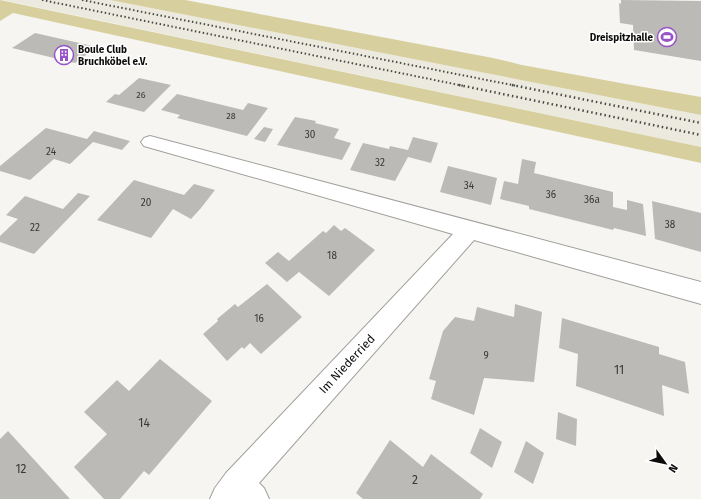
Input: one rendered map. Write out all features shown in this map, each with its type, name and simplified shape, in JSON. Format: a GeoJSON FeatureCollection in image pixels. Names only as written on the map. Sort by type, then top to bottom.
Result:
{"type":"FeatureCollection","features":[{"type":"Feature","properties":{"kind":"street"},"geometry":{"type":"LineString","coordinates":[[150,142],[701,294]]}},
{"type":"Feature","properties":{"kind":"street","name":"Im Niederried"},"geometry":{"type":"LineString","coordinates":[[239,494],[470,230]]}},
{"type":"Feature","properties":{"kind":"shaded area"},"geometry":{"type":"Polygon","coordinates":[[[0,0],[701,147],[701,163],[13,13],[0,21],[0,0]]]}},
{"type":"Feature","properties":{"kind":"shaded area"},"geometry":{"type":"Polygon","coordinates":[[[3,0],[110,0],[701,115],[701,147],[3,0]]]}},
{"type":"Feature","properties":{"kind":"shaded area"},"geometry":{"type":"Polygon","coordinates":[[[110,0],[185,0],[493,58],[522,65],[701,97],[701,115],[110,0]]]}},
{"type":"Feature","properties":{"kind":"building","name":"Dreispitzhalle"},"geometry":{"type":"Polygon","coordinates":[[[621,0],[701,1],[701,61],[634,50],[633,25],[620,23],[619,3],[621,4],[621,0]]]}},
{"type":"Feature","properties":{"kind":"building","name":"Boule Club Bruchköbel e.V."},"geometry":{"type":"Polygon","coordinates":[[[35,33],[97,47],[75,63],[12,48],[35,33]]]}},
{"type":"Feature","properties":{"kind":"building"},"geometry":{"type":"Polygon","coordinates":[[[139,78],[171,85],[144,112],[106,102],[115,94],[119,95],[139,78]]]}},
{"type":"Feature","properties":{"kind":"building"},"geometry":{"type":"Polygon","coordinates":[[[177,94],[243,110],[248,103],[268,108],[247,136],[177,118],[180,115],[161,110],[177,94]]]}},
{"type":"Feature","properties":{"kind":"building"},"geometry":{"type":"Polygon","coordinates":[[[295,117],[316,121],[315,123],[339,129],[334,138],[351,143],[342,160],[277,145],[295,117]]]}},
{"type":"Feature","properties":{"kind":"building"},"geometry":{"type":"Polygon","coordinates":[[[264,127],[273,129],[265,142],[254,139],[264,127]]]}},
{"type":"Feature","properties":{"kind":"building"},"geometry":{"type":"Polygon","coordinates":[[[46,128],[87,139],[94,131],[130,141],[122,150],[93,142],[70,164],[54,159],[30,180],[0,171],[0,166],[46,128]]]}},
{"type":"Feature","properties":{"kind":"building"},"geometry":{"type":"Polygon","coordinates":[[[413,137],[438,143],[431,163],[408,157],[395,181],[350,170],[363,143],[389,149],[390,146],[408,150],[413,137]]]}},
{"type":"Feature","properties":{"kind":"building"},"geometry":{"type":"Polygon","coordinates":[[[522,159],[536,162],[534,173],[613,192],[613,207],[627,210],[627,200],[643,204],[646,236],[614,228],[613,230],[529,209],[529,206],[500,199],[504,181],[518,184],[522,159]]]}},
{"type":"Feature","properties":{"kind":"building"},"geometry":{"type":"Polygon","coordinates":[[[448,166],[497,178],[491,205],[440,192],[448,166]]]}},
{"type":"Feature","properties":{"kind":"building"},"geometry":{"type":"Polygon","coordinates":[[[134,180],[184,195],[194,184],[215,190],[191,219],[173,209],[151,238],[97,220],[134,180]]]}},
{"type":"Feature","properties":{"kind":"building"},"geometry":{"type":"Polygon","coordinates":[[[78,193],[90,196],[34,254],[0,242],[0,236],[18,219],[6,215],[25,196],[63,209],[78,193]]]}},
{"type":"Feature","properties":{"kind":"building"},"geometry":{"type":"Polygon","coordinates":[[[652,201],[701,213],[701,252],[655,239],[652,201]]]}},
{"type":"Feature","properties":{"kind":"building"},"geometry":{"type":"Polygon","coordinates":[[[334,225],[341,231],[345,228],[375,250],[329,296],[299,272],[287,282],[265,263],[278,252],[289,261],[323,231],[326,233],[334,225]]]}},
{"type":"Feature","properties":{"kind":"building"},"geometry":{"type":"Polygon","coordinates":[[[267,284],[302,317],[261,354],[250,343],[244,349],[242,347],[227,361],[203,334],[218,321],[217,319],[235,304],[238,307],[267,284]]]}},
{"type":"Feature","properties":{"kind":"building"},"geometry":{"type":"Polygon","coordinates":[[[515,304],[542,312],[534,382],[484,378],[474,415],[431,399],[436,381],[429,379],[443,331],[455,317],[474,321],[477,307],[514,317],[515,304]]]}},
{"type":"Feature","properties":{"kind":"building"},"geometry":{"type":"Polygon","coordinates":[[[562,318],[659,347],[659,354],[685,362],[689,394],[662,385],[664,416],[576,386],[578,354],[559,348],[562,318]]]}},
{"type":"Feature","properties":{"kind":"building"},"geometry":{"type":"Polygon","coordinates":[[[160,359],[212,401],[149,475],[144,471],[120,499],[104,499],[74,467],[107,434],[84,412],[117,380],[129,391],[160,359]]]}},
{"type":"Feature","properties":{"kind":"building"},"geometry":{"type":"Polygon","coordinates":[[[558,412],[577,419],[576,446],[556,439],[558,412]]]}},
{"type":"Feature","properties":{"kind":"building"},"geometry":{"type":"Polygon","coordinates":[[[480,428],[502,442],[492,468],[470,453],[480,428]]]}},
{"type":"Feature","properties":{"kind":"building"},"geometry":{"type":"Polygon","coordinates":[[[8,431],[70,499],[0,499],[0,439],[8,431]]]}},
{"type":"Feature","properties":{"kind":"building"},"geometry":{"type":"Polygon","coordinates":[[[390,440],[423,467],[431,454],[483,494],[480,499],[363,499],[356,493],[390,440]]]}},
{"type":"Feature","properties":{"kind":"building"},"geometry":{"type":"Polygon","coordinates":[[[526,441],[544,453],[533,484],[514,472],[526,441]]]}},
{"type":"Feature","properties":{"kind":"railway"},"geometry":{"type":"LineString","coordinates":[[42,0],[464,86]]}},
{"type":"Feature","properties":{"kind":"railway"},"geometry":{"type":"LineString","coordinates":[[82,0],[515,86]]}},
{"type":"Feature","properties":{"kind":"railway"},"geometry":{"type":"LineString","coordinates":[[459,85],[701,135]]}},
{"type":"Feature","properties":{"kind":"railway"},"geometry":{"type":"LineString","coordinates":[[515,86],[701,123]]}},
{"type":"Feature","properties":{"kind":"place","name":"Dreispitzhalle"},"geometry":{"type":"Point","coordinates":[667,37]}},
{"type":"Feature","properties":{"kind":"place","name":"Boule Club Bruchköbel e.V."},"geometry":{"type":"Point","coordinates":[64,55]}}]}
